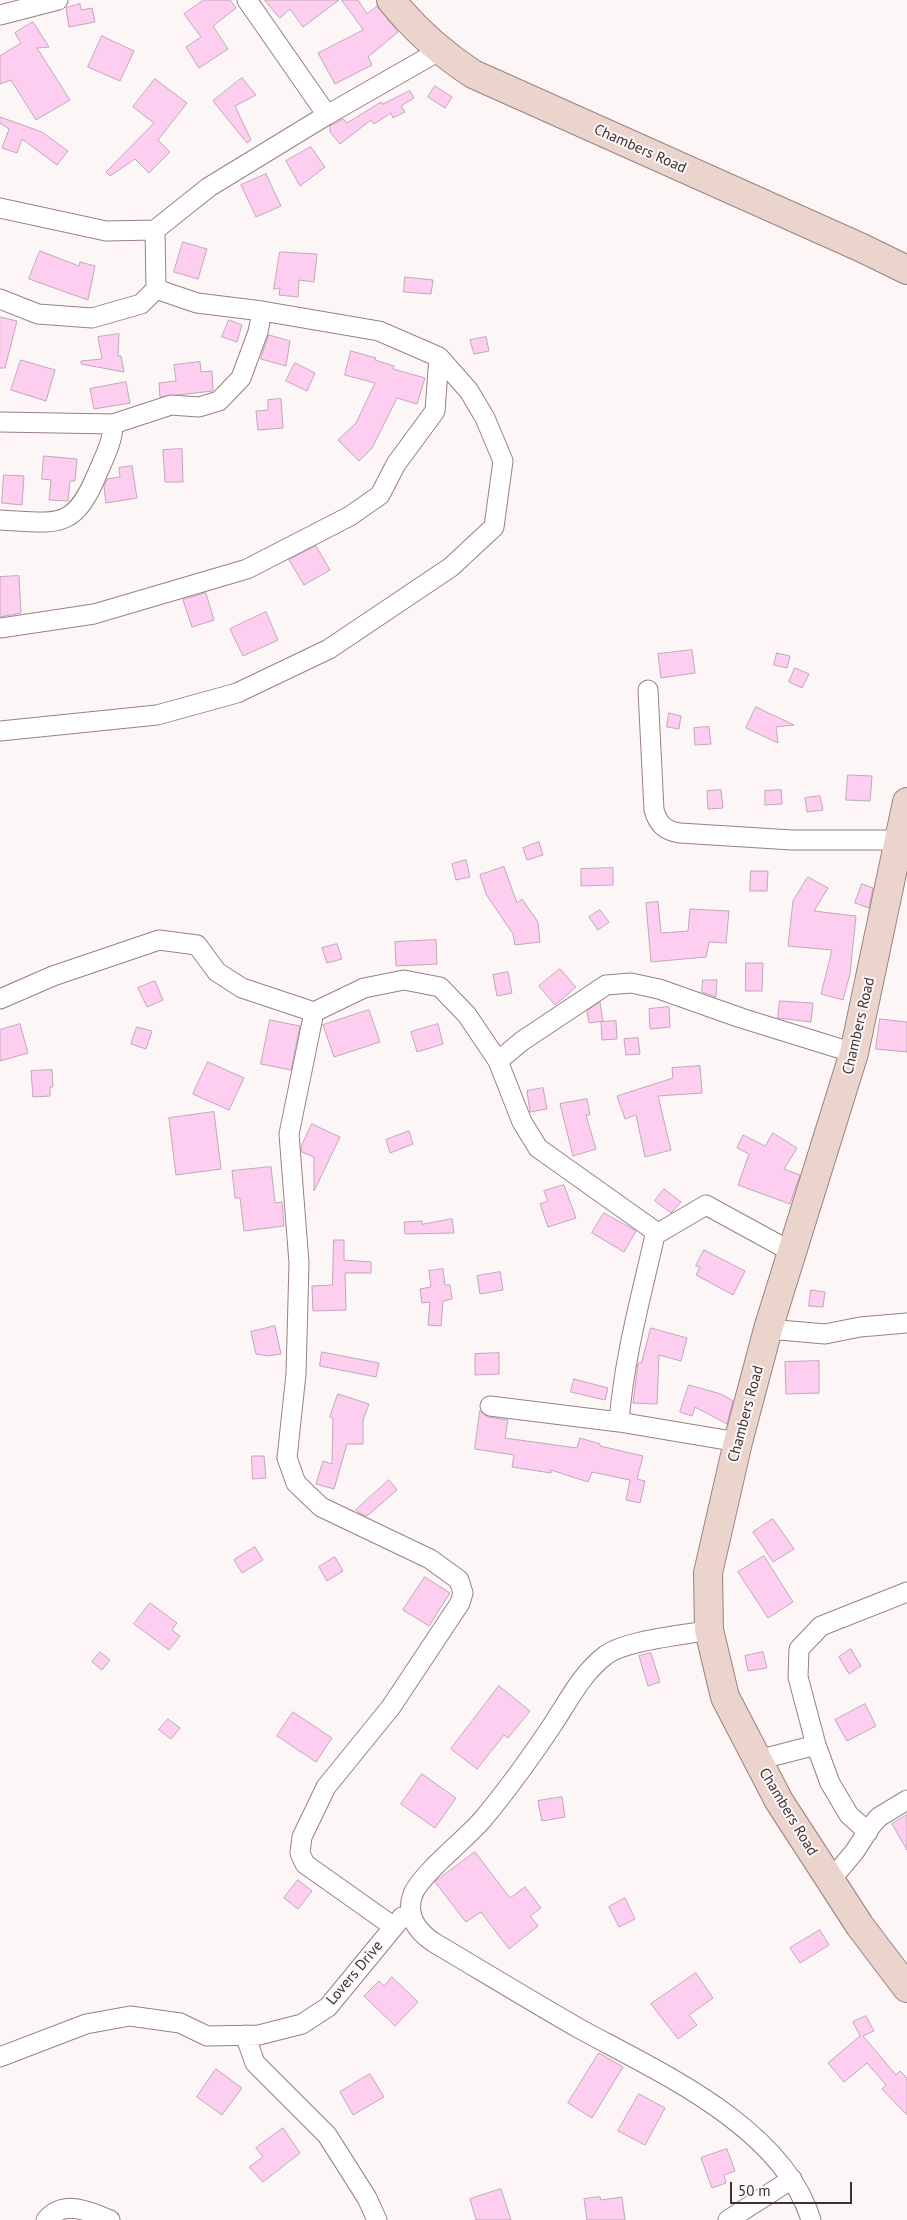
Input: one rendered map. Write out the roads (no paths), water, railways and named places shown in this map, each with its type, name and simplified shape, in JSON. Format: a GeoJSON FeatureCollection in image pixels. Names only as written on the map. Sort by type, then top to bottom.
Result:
{"type":"FeatureCollection","features":[{"type":"Feature","properties":{"kind":"street"},"geometry":{"type":"LineString","coordinates":[[0,15],[58,0]]}},
{"type":"Feature","properties":{"kind":"street"},"geometry":{"type":"LineString","coordinates":[[247,0],[326,115]]}},
{"type":"Feature","properties":{"kind":"street","name":"Chambers Road"},"geometry":{"type":"LineString","coordinates":[[391,0],[439,51],[473,74],[862,248],[907,270]]}},
{"type":"Feature","properties":{"kind":"street"},"geometry":{"type":"LineString","coordinates":[[0,208],[106,230],[155,230],[209,187],[326,115],[439,51]]}},
{"type":"Feature","properties":{"kind":"street"},"geometry":{"type":"LineString","coordinates":[[0,299],[38,314],[92,318],[141,304],[156,289],[155,230]]}},
{"type":"Feature","properties":{"kind":"street"},"geometry":{"type":"LineString","coordinates":[[0,731],[157,715],[237,693],[329,649],[451,567],[494,526],[503,461],[484,418],[469,391],[439,357],[380,331],[262,311],[197,303],[156,289]]}},
{"type":"Feature","properties":{"kind":"street"},"geometry":{"type":"LineString","coordinates":[[0,422],[113,424],[171,405],[199,407],[219,400],[241,378],[258,332],[262,311]]}},
{"type":"Feature","properties":{"kind":"street"},"geometry":{"type":"LineString","coordinates":[[0,628],[94,614],[247,569],[350,516],[380,495],[396,464],[435,411],[439,357]]}},
{"type":"Feature","properties":{"kind":"street"},"geometry":{"type":"LineString","coordinates":[[0,520],[52,522],[69,518],[79,510],[89,495],[113,437],[113,424]]}},
{"type":"Feature","properties":{"kind":"street"},"geometry":{"type":"LineString","coordinates":[[648,690],[654,810],[660,824],[665,828],[680,833],[792,840],[903,840]]}},
{"type":"Feature","properties":{"kind":"street","name":"Chambers Road"},"geometry":{"type":"LineString","coordinates":[[907,802],[903,840],[854,1053],[768,1329],[738,1442],[708,1573],[708,1630],[725,1697],[779,1801],[860,1926],[907,1988]]}},
{"type":"Feature","properties":{"kind":"street"},"geometry":{"type":"LineString","coordinates":[[0,999],[53,976],[159,940],[197,944],[218,972],[242,988],[314,1012],[364,988],[404,980],[440,987],[467,1015],[498,1061],[522,1122],[538,1148],[652,1229],[655,1235],[622,1382],[619,1422]]}},
{"type":"Feature","properties":{"kind":"street"},"geometry":{"type":"LineString","coordinates":[[498,1061],[522,1041],[606,986],[631,983],[659,989],[741,1018],[854,1053]]}},
{"type":"Feature","properties":{"kind":"street"},"geometry":{"type":"LineString","coordinates":[[314,1012],[289,1134],[299,1263],[296,1374],[287,1458],[296,1483],[321,1507],[430,1559],[459,1580],[463,1593],[460,1603],[391,1706],[326,1788],[302,1837],[300,1853],[305,1864],[394,1927]]}},
{"type":"Feature","properties":{"kind":"street"},"geometry":{"type":"LineString","coordinates":[[655,1235],[706,1205],[792,1252]]}},
{"type":"Feature","properties":{"kind":"street"},"geometry":{"type":"LineString","coordinates":[[768,1329],[825,1334],[860,1327],[907,1323]]}},
{"type":"Feature","properties":{"kind":"street"},"geometry":{"type":"LineString","coordinates":[[490,1406],[619,1422],[738,1442]]}},
{"type":"Feature","properties":{"kind":"street"},"geometry":{"type":"LineString","coordinates":[[868,1832],[849,1815],[830,1783],[816,1745],[798,1677],[799,1649],[821,1626],[907,1592]]}},
{"type":"Feature","properties":{"kind":"street","name":"Lovers Drive"},"geometry":{"type":"LineString","coordinates":[[0,2057],[86,2024],[130,2016],[180,2023],[207,2036],[259,2035],[302,2024],[328,2006],[410,1906],[418,1885],[482,1820],[530,1757],[578,1683],[606,1654],[643,1641],[708,1630]]}},
{"type":"Feature","properties":{"kind":"street"},"geometry":{"type":"LineString","coordinates":[[758,1760],[816,1745]]}},
{"type":"Feature","properties":{"kind":"street"},"geometry":{"type":"LineString","coordinates":[[830,1881],[880,1817],[907,1800]]}},
{"type":"Feature","properties":{"kind":"street"},"geometry":{"type":"LineString","coordinates":[[410,1906],[416,1926],[428,1939],[581,2029],[624,2050],[714,2106],[772,2154],[792,2179],[811,2220]]}},
{"type":"Feature","properties":{"kind":"street"},"geometry":{"type":"LineString","coordinates":[[245,2035],[255,2063],[327,2135],[367,2198],[378,2220]]}},
{"type":"Feature","properties":{"kind":"street"},"geometry":{"type":"LineString","coordinates":[[728,2220],[792,2179]]}},
{"type":"Feature","properties":{"kind":"street"},"geometry":{"type":"LineString","coordinates":[[46,2220],[52,2213],[70,2207],[90,2211],[110,2220]]}}]}
